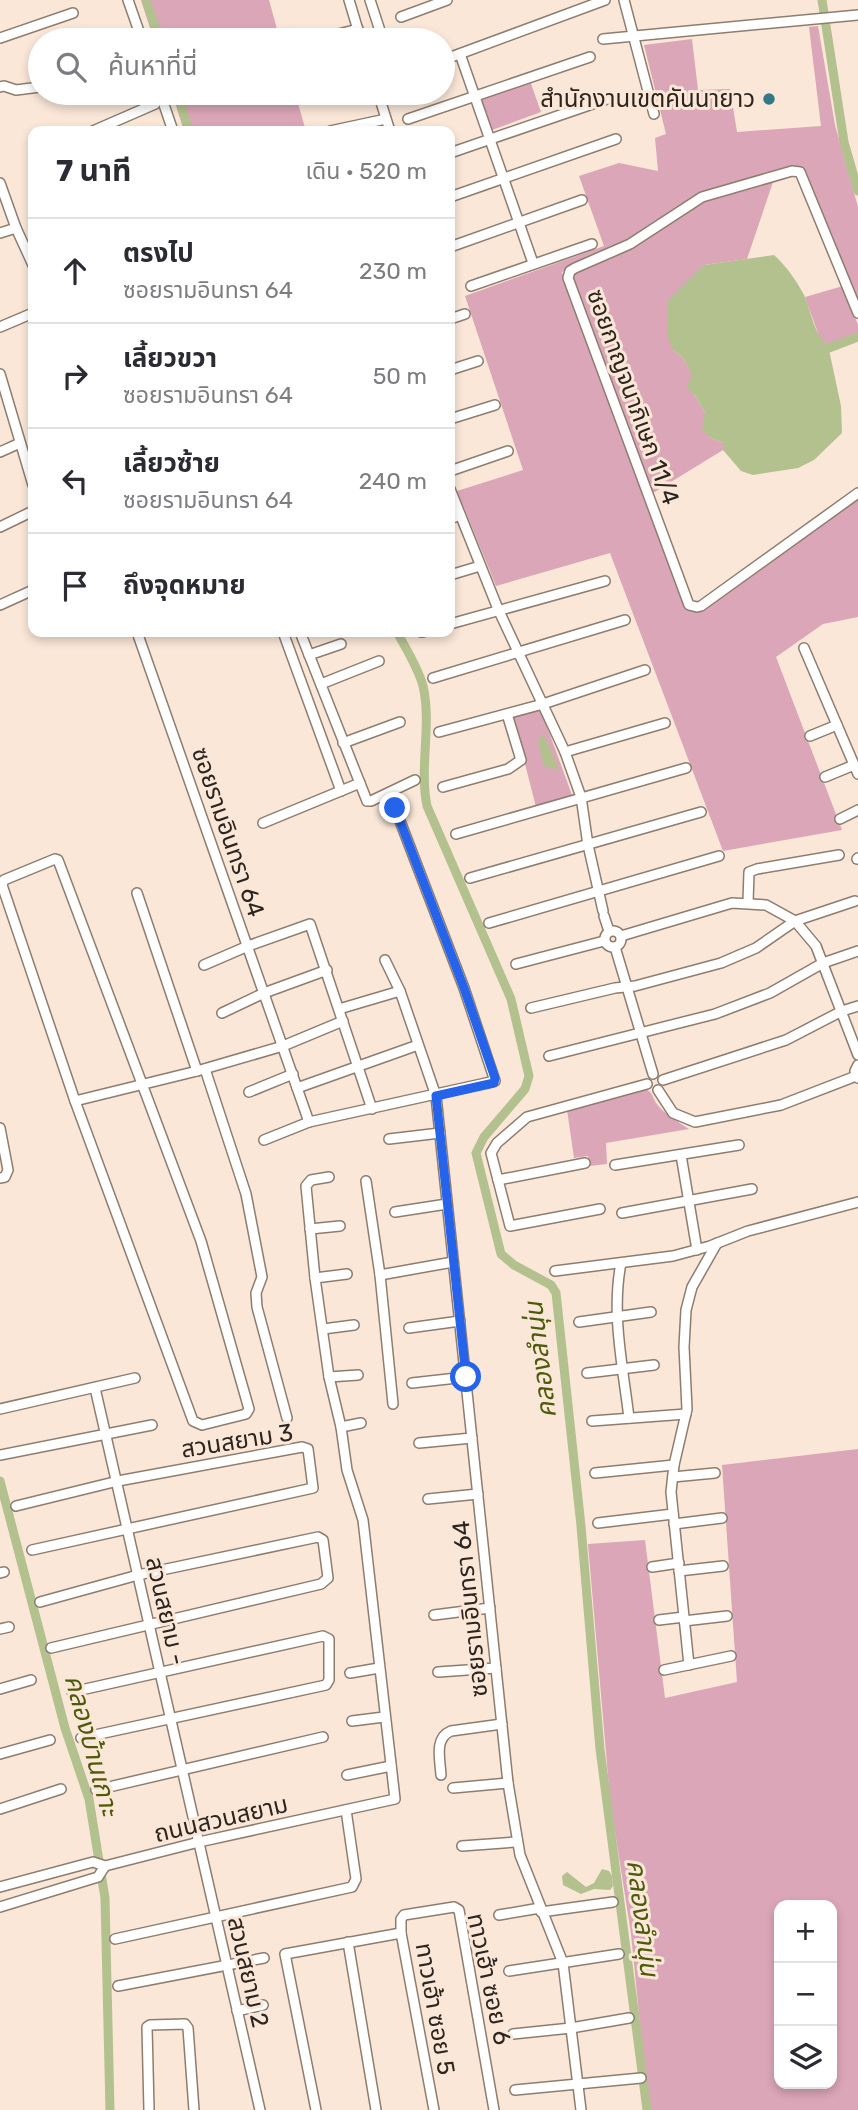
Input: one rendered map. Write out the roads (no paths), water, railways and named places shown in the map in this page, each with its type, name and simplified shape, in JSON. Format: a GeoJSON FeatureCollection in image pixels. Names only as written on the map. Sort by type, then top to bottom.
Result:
{"type":"FeatureCollection","features":[{"type":"Feature","properties":{"kind":"street"},"geometry":{"type":"LineString","coordinates":[[128,0],[138,28]]}},
{"type":"Feature","properties":{"kind":"street"},"geometry":{"type":"LineString","coordinates":[[349,0],[358,28]]}},
{"type":"Feature","properties":{"kind":"street"},"geometry":{"type":"LineString","coordinates":[[370,0],[379,28]]}},
{"type":"Feature","properties":{"kind":"street"},"geometry":{"type":"LineString","coordinates":[[401,17],[447,0]]}},
{"type":"Feature","properties":{"kind":"street"},"geometry":{"type":"LineString","coordinates":[[455,56],[605,0]]}},
{"type":"Feature","properties":{"kind":"street"},"geometry":{"type":"LineString","coordinates":[[624,0],[654,114]]}},
{"type":"Feature","properties":{"kind":"street"},"geometry":{"type":"LineString","coordinates":[[29,28],[73,13]]}},
{"type":"Feature","properties":{"kind":"street"},"geometry":{"type":"LineString","coordinates":[[603,39],[858,15]]}},
{"type":"Feature","properties":{"kind":"street"},"geometry":{"type":"LineString","coordinates":[[0,38],[28,28]]}},
{"type":"Feature","properties":{"kind":"street"},"geometry":{"type":"LineString","coordinates":[[460,54],[533,263]]}},
{"type":"Feature","properties":{"kind":"street"},"geometry":{"type":"LineString","coordinates":[[455,103],[590,57]]}},
{"type":"Feature","properties":{"kind":"street"},"geometry":{"type":"LineString","coordinates":[[0,73],[2,86],[16,90],[28,88]]}},
{"type":"Feature","properties":{"kind":"street"},"geometry":{"type":"LineString","coordinates":[[455,151],[607,99]]}},
{"type":"Feature","properties":{"kind":"street"},"geometry":{"type":"LineString","coordinates":[[104,126],[153,105]]}},
{"type":"Feature","properties":{"kind":"street"},"geometry":{"type":"LineString","coordinates":[[164,105],[171,126]]}},
{"type":"Feature","properties":{"kind":"street"},"geometry":{"type":"LineString","coordinates":[[382,105],[388,126]]}},
{"type":"Feature","properties":{"kind":"street"},"geometry":{"type":"LineString","coordinates":[[408,119],[449,105]]}},
{"type":"Feature","properties":{"kind":"street"},"geometry":{"type":"LineString","coordinates":[[353,126],[386,119]]}},
{"type":"Feature","properties":{"kind":"street"},"geometry":{"type":"LineString","coordinates":[[455,195],[616,139]]}},
{"type":"Feature","properties":{"kind":"street","name":"ซอยกาญจนาภิเษก 11/4"},"geometry":{"type":"LineString","coordinates":[[858,313],[800,172],[792,171],[702,197],[630,244],[570,271],[568,278],[689,605],[701,606],[858,493]]}},
{"type":"Feature","properties":{"kind":"street"},"geometry":{"type":"LineString","coordinates":[[0,183],[28,254]]}},
{"type":"Feature","properties":{"kind":"street"},"geometry":{"type":"LineString","coordinates":[[455,245],[582,200]]}},
{"type":"Feature","properties":{"kind":"street"},"geometry":{"type":"LineString","coordinates":[[0,233],[16,228]]}},
{"type":"Feature","properties":{"kind":"street"},"geometry":{"type":"LineString","coordinates":[[471,286],[592,244]]}},
{"type":"Feature","properties":{"kind":"street"},"geometry":{"type":"LineString","coordinates":[[455,317],[465,314]]}},
{"type":"Feature","properties":{"kind":"street"},"geometry":{"type":"LineString","coordinates":[[0,327],[28,315]]}},
{"type":"Feature","properties":{"kind":"street"},"geometry":{"type":"LineString","coordinates":[[455,368],[478,361]]}},
{"type":"Feature","properties":{"kind":"street"},"geometry":{"type":"LineString","coordinates":[[1,378],[28,469]]}},
{"type":"Feature","properties":{"kind":"street"},"geometry":{"type":"LineString","coordinates":[[455,417],[495,405]]}},
{"type":"Feature","properties":{"kind":"street"},"geometry":{"type":"LineString","coordinates":[[0,452],[20,443]]}},
{"type":"Feature","properties":{"kind":"street"},"geometry":{"type":"LineString","coordinates":[[455,469],[509,451]]}},
{"type":"Feature","properties":{"kind":"street"},"geometry":{"type":"LineString","coordinates":[[455,502],[498,609],[565,752],[580,797],[588,845],[600,891],[607,945],[615,947]]}},
{"type":"Feature","properties":{"kind":"street"},"geometry":{"type":"LineString","coordinates":[[0,527],[28,513]]}},
{"type":"Feature","properties":{"kind":"street"},"geometry":{"type":"LineString","coordinates":[[455,517],[460,515]]}},
{"type":"Feature","properties":{"kind":"street"},"geometry":{"type":"LineString","coordinates":[[455,574],[480,566]]}},
{"type":"Feature","properties":{"kind":"street"},"geometry":{"type":"LineString","coordinates":[[455,622],[605,581]]}},
{"type":"Feature","properties":{"kind":"street"},"geometry":{"type":"LineString","coordinates":[[0,605],[28,592]]}},
{"type":"Feature","properties":{"kind":"street"},"geometry":{"type":"LineString","coordinates":[[433,678],[625,620]]}},
{"type":"Feature","properties":{"kind":"street","name":"ซอยรามอินทรา 64"},"geometry":{"type":"LineString","coordinates":[[139,637],[309,1122]]}},
{"type":"Feature","properties":{"kind":"street"},"geometry":{"type":"LineString","coordinates":[[285,637],[341,791]]}},
{"type":"Feature","properties":{"kind":"street"},"geometry":{"type":"LineString","coordinates":[[302,637],[369,802],[415,780]]}},
{"type":"Feature","properties":{"kind":"street"},"geometry":{"type":"LineString","coordinates":[[309,655],[341,644]]}},
{"type":"Feature","properties":{"kind":"street"},"geometry":{"type":"LineString","coordinates":[[804,648],[856,770],[825,777]]}},
{"type":"Feature","properties":{"kind":"street"},"geometry":{"type":"LineString","coordinates":[[321,684],[379,661]]}},
{"type":"Feature","properties":{"kind":"street"},"geometry":{"type":"LineString","coordinates":[[439,732],[543,704],[645,670]]}},
{"type":"Feature","properties":{"kind":"street"},"geometry":{"type":"LineString","coordinates":[[443,787],[508,769],[521,760],[507,714]]}},
{"type":"Feature","properties":{"kind":"street"},"geometry":{"type":"LineString","coordinates":[[343,743],[400,722]]}},
{"type":"Feature","properties":{"kind":"street"},"geometry":{"type":"LineString","coordinates":[[565,752],[664,723]]}},
{"type":"Feature","properties":{"kind":"street"},"geometry":{"type":"LineString","coordinates":[[810,736],[837,725]]}},
{"type":"Feature","properties":{"kind":"street"},"geometry":{"type":"LineString","coordinates":[[456,834],[686,768]]}},
{"type":"Feature","properties":{"kind":"street"},"geometry":{"type":"LineString","coordinates":[[263,823],[360,783]]}},
{"type":"Feature","properties":{"kind":"street"},"geometry":{"type":"LineString","coordinates":[[264,1140],[309,1122],[494,1083],[495,1078],[464,988],[395,808]]}},
{"type":"Feature","properties":{"kind":"street"},"geometry":{"type":"LineString","coordinates":[[839,819],[858,810]]}},
{"type":"Feature","properties":{"kind":"street"},"geometry":{"type":"LineString","coordinates":[[470,878],[701,812]]}},
{"type":"Feature","properties":{"kind":"street"},"geometry":{"type":"LineString","coordinates":[[748,902],[749,872],[839,855]]}},
{"type":"Feature","properties":{"kind":"street"},"geometry":{"type":"LineString","coordinates":[[489,923],[719,856]]}},
{"type":"Feature","properties":{"kind":"street"},"geometry":{"type":"LineString","coordinates":[[57,859],[143,1085],[201,1241],[249,1409],[246,1414],[202,1425],[193,1421],[75,1101],[2,882],[57,859]]}},
{"type":"Feature","properties":{"kind":"street"},"geometry":{"type":"LineString","coordinates":[[136,892],[246,1194],[262,1276],[256,1293],[257,1307],[286,1418]]}},
{"type":"Feature","properties":{"kind":"street"},"geometry":{"type":"LineString","coordinates":[[531,1008],[721,963],[756,948],[794,921],[855,901]]}},
{"type":"Feature","properties":{"kind":"street"},"geometry":{"type":"LineString","coordinates":[[621,936],[732,903],[766,905],[794,921],[816,946],[858,1055]]}},
{"type":"Feature","properties":{"kind":"street"},"geometry":{"type":"LineString","coordinates":[[204,965],[310,924],[372,1109]]}},
{"type":"Feature","properties":{"kind":"street"},"geometry":{"type":"LineString","coordinates":[[516,964],[617,932],[621,936]]}},
{"type":"Feature","properties":{"kind":"street"},"geometry":{"type":"LineString","coordinates":[[615,947],[621,936]]}},
{"type":"Feature","properties":{"kind":"street"},"geometry":{"type":"LineString","coordinates":[[615,947],[653,1074]]}},
{"type":"Feature","properties":{"kind":"street"},"geometry":{"type":"LineString","coordinates":[[549,1056],[715,1014],[770,993],[823,963],[858,951]]}},
{"type":"Feature","properties":{"kind":"street","name":"ซอยรามอินทรา 64"},"geometry":{"type":"LineString","coordinates":[[385,960],[400,991],[436,1096],[516,1842],[563,1963],[581,2110]]}},
{"type":"Feature","properties":{"kind":"street"},"geometry":{"type":"LineString","coordinates":[[222,1013],[264,993],[327,970]]}},
{"type":"Feature","properties":{"kind":"street"},"geometry":{"type":"LineString","coordinates":[[339,1009],[400,991]]}},
{"type":"Feature","properties":{"kind":"street"},"geometry":{"type":"LineString","coordinates":[[663,1080],[786,1040],[842,1011],[858,1006]]}},
{"type":"Feature","properties":{"kind":"street"},"geometry":{"type":"LineString","coordinates":[[75,1101],[201,1070],[283,1046],[343,1021]]}},
{"type":"Feature","properties":{"kind":"street"},"geometry":{"type":"LineString","coordinates":[[297,1088],[418,1045]]}},
{"type":"Feature","properties":{"kind":"street"},"geometry":{"type":"LineString","coordinates":[[653,1074],[647,1084],[650,1089],[658,1090],[673,1113],[695,1122],[781,1105],[857,1077],[855,1071],[858,1065]]}},
{"type":"Feature","properties":{"kind":"street"},"geometry":{"type":"LineString","coordinates":[[249,1092],[293,1074]]}},
{"type":"Feature","properties":{"kind":"street"},"geometry":{"type":"LineString","coordinates":[[653,1074],[658,1074],[663,1080],[662,1087],[658,1090]]}},
{"type":"Feature","properties":{"kind":"street"},"geometry":{"type":"LineString","coordinates":[[600,1209],[510,1226],[491,1153],[497,1143],[527,1117],[647,1084]]}},
{"type":"Feature","properties":{"kind":"street"},"geometry":{"type":"LineString","coordinates":[[0,1128],[8,1170],[5,1177],[0,1178]]}},
{"type":"Feature","properties":{"kind":"street"},"geometry":{"type":"LineString","coordinates":[[389,1139],[440,1133]]}},
{"type":"Feature","properties":{"kind":"street"},"geometry":{"type":"LineString","coordinates":[[615,1165],[739,1145]]}},
{"type":"Feature","properties":{"kind":"street"},"geometry":{"type":"LineString","coordinates":[[681,1155],[697,1250]]}},
{"type":"Feature","properties":{"kind":"street"},"geometry":{"type":"LineString","coordinates":[[498,1180],[585,1163]]}},
{"type":"Feature","properties":{"kind":"street"},"geometry":{"type":"LineString","coordinates":[[330,1177],[312,1180],[306,1186],[315,1278],[329,1377],[341,1427],[347,1469],[363,1520],[391,1766],[347,1774]]}},
{"type":"Feature","properties":{"kind":"street"},"geometry":{"type":"LineString","coordinates":[[366,1181],[380,1275],[393,1404]]}},
{"type":"Feature","properties":{"kind":"street"},"geometry":{"type":"LineString","coordinates":[[622,1213],[752,1189]]}},
{"type":"Feature","properties":{"kind":"street"},"geometry":{"type":"LineString","coordinates":[[555,1271],[673,1256],[748,1231],[858,1202]]}},
{"type":"Feature","properties":{"kind":"street"},"geometry":{"type":"LineString","coordinates":[[395,1212],[447,1204]]}},
{"type":"Feature","properties":{"kind":"street"},"geometry":{"type":"LineString","coordinates":[[310,1229],[340,1226]]}},
{"type":"Feature","properties":{"kind":"street"},"geometry":{"type":"LineString","coordinates":[[689,1665],[674,1519],[673,1477],[686,1414],[686,1310],[692,1287],[717,1243]]}},
{"type":"Feature","properties":{"kind":"street"},"geometry":{"type":"LineString","coordinates":[[380,1275],[453,1262]]}},
{"type":"Feature","properties":{"kind":"street"},"geometry":{"type":"LineString","coordinates":[[621,1262],[617,1284],[617,1317],[629,1418]]}},
{"type":"Feature","properties":{"kind":"street"},"geometry":{"type":"LineString","coordinates":[[315,1278],[347,1275]]}},
{"type":"Feature","properties":{"kind":"street"},"geometry":{"type":"LineString","coordinates":[[579,1322],[652,1312]]}},
{"type":"Feature","properties":{"kind":"street"},"geometry":{"type":"LineString","coordinates":[[409,1328],[460,1321]]}},
{"type":"Feature","properties":{"kind":"street"},"geometry":{"type":"LineString","coordinates":[[323,1329],[354,1325]]}},
{"type":"Feature","properties":{"kind":"street"},"geometry":{"type":"LineString","coordinates":[[587,1373],[654,1365]]}},
{"type":"Feature","properties":{"kind":"street"},"geometry":{"type":"LineString","coordinates":[[329,1377],[358,1375]]}},
{"type":"Feature","properties":{"kind":"street"},"geometry":{"type":"LineString","coordinates":[[412,1383],[466,1377]]}},
{"type":"Feature","properties":{"kind":"street"},"geometry":{"type":"LineString","coordinates":[[0,1409],[135,1378]]}},
{"type":"Feature","properties":{"kind":"street","name":"สวนสยาม -"},"geometry":{"type":"LineString","coordinates":[[95,1388],[108,1435],[199,1842]]}},
{"type":"Feature","properties":{"kind":"street"},"geometry":{"type":"LineString","coordinates":[[592,1422],[686,1414]]}},
{"type":"Feature","properties":{"kind":"street"},"geometry":{"type":"LineString","coordinates":[[341,1427],[361,1423]]}},
{"type":"Feature","properties":{"kind":"street"},"geometry":{"type":"LineString","coordinates":[[1,1455],[152,1425]]}},
{"type":"Feature","properties":{"kind":"street"},"geometry":{"type":"LineString","coordinates":[[419,1443],[472,1438]]}},
{"type":"Feature","properties":{"kind":"street","name":"สวนสยาม 3"},"geometry":{"type":"LineString","coordinates":[[16,1506],[117,1481],[302,1447],[307,1449],[313,1488],[32,1550]]}},
{"type":"Feature","properties":{"kind":"street"},"geometry":{"type":"LineString","coordinates":[[595,1473],[674,1465]]}},
{"type":"Feature","properties":{"kind":"street"},"geometry":{"type":"LineString","coordinates":[[673,1477],[715,1473]]}},
{"type":"Feature","properties":{"kind":"street"},"geometry":{"type":"LineString","coordinates":[[428,1499],[478,1494]]}},
{"type":"Feature","properties":{"kind":"street"},"geometry":{"type":"LineString","coordinates":[[598,1523],[722,1518]]}},
{"type":"Feature","properties":{"kind":"street"},"geometry":{"type":"LineString","coordinates":[[40,1602],[138,1575],[318,1537],[323,1540],[328,1578],[326,1582],[51,1648]]}},
{"type":"Feature","properties":{"kind":"street"},"geometry":{"type":"LineString","coordinates":[[652,1567],[723,1566]]}},
{"type":"Feature","properties":{"kind":"street"},"geometry":{"type":"LineString","coordinates":[[434,1615],[490,1608]]}},
{"type":"Feature","properties":{"kind":"street"},"geometry":{"type":"LineString","coordinates":[[659,1620],[727,1616]]}},
{"type":"Feature","properties":{"kind":"street"},"geometry":{"type":"LineString","coordinates":[[72,1692],[323,1636],[329,1639],[329,1680],[326,1685],[81,1738]]}},
{"type":"Feature","properties":{"kind":"street"},"geometry":{"type":"LineString","coordinates":[[664,1670],[731,1656]]}},
{"type":"Feature","properties":{"kind":"street"},"geometry":{"type":"LineString","coordinates":[[350,1673],[379,1668]]}},
{"type":"Feature","properties":{"kind":"street"},"geometry":{"type":"LineString","coordinates":[[438,1672],[496,1668]]}},
{"type":"Feature","properties":{"kind":"street"},"geometry":{"type":"LineString","coordinates":[[0,1689],[31,1680]]}},
{"type":"Feature","properties":{"kind":"street"},"geometry":{"type":"LineString","coordinates":[[352,1721],[384,1717]]}},
{"type":"Feature","properties":{"kind":"street"},"geometry":{"type":"LineString","coordinates":[[440,1775],[439,1740],[443,1734],[502,1724]]}},
{"type":"Feature","properties":{"kind":"street"},"geometry":{"type":"LineString","coordinates":[[96,1790],[323,1737]]}},
{"type":"Feature","properties":{"kind":"street"},"geometry":{"type":"LineString","coordinates":[[0,1754],[50,1740]]}},
{"type":"Feature","properties":{"kind":"street","name":"ถนนสวนสยาม"},"geometry":{"type":"LineString","coordinates":[[104,1867],[199,1842],[395,1800],[391,1766]]}},
{"type":"Feature","properties":{"kind":"street"},"geometry":{"type":"LineString","coordinates":[[453,1788],[508,1783]]}},
{"type":"Feature","properties":{"kind":"street"},"geometry":{"type":"LineString","coordinates":[[0,1809],[61,1789]]}},
{"type":"Feature","properties":{"kind":"street"},"geometry":{"type":"LineString","coordinates":[[115,1939],[352,1886],[356,1879],[346,1810]]}},
{"type":"Feature","properties":{"kind":"street","name":"สวนสยาม 2"},"geometry":{"type":"LineString","coordinates":[[199,1842],[260,2110]]}},
{"type":"Feature","properties":{"kind":"street"},"geometry":{"type":"LineString","coordinates":[[462,1846],[516,1842]]}},
{"type":"Feature","properties":{"kind":"street"},"geometry":{"type":"LineString","coordinates":[[0,1887],[93,1862],[104,1867],[98,1877],[0,1907]]}},
{"type":"Feature","properties":{"kind":"street"},"geometry":{"type":"LineString","coordinates":[[499,1916],[613,1902]]}},
{"type":"Feature","properties":{"kind":"street","name":"ทาวเฮ้า ซอย 6"},"geometry":{"type":"LineString","coordinates":[[404,1915],[454,1907],[459,1910],[494,2110]]}},
{"type":"Feature","properties":{"kind":"street","name":"ทาวเฮ้า ซอย 5"},"geometry":{"type":"LineString","coordinates":[[404,1915],[401,1919],[401,1933],[434,2110]]}},
{"type":"Feature","properties":{"kind":"street"},"geometry":{"type":"LineString","coordinates":[[316,2110],[285,1954],[401,1933]]}},
{"type":"Feature","properties":{"kind":"street"},"geometry":{"type":"LineString","coordinates":[[348,1942],[376,2110]]}},
{"type":"Feature","properties":{"kind":"street"},"geometry":{"type":"LineString","coordinates":[[509,1971],[619,1954]]}},
{"type":"Feature","properties":{"kind":"street"},"geometry":{"type":"LineString","coordinates":[[118,1986],[264,1958]]}},
{"type":"Feature","properties":{"kind":"street"},"geometry":{"type":"LineString","coordinates":[[237,2011],[263,2005]]}},
{"type":"Feature","properties":{"kind":"street"},"geometry":{"type":"LineString","coordinates":[[513,2034],[629,2018]]}},
{"type":"Feature","properties":{"kind":"street"},"geometry":{"type":"LineString","coordinates":[[149,2110],[147,2027],[150,2025],[187,2026],[194,2110]]}},
{"type":"Feature","properties":{"kind":"street"},"geometry":{"type":"LineString","coordinates":[[515,2090],[641,2078]]}},
{"type":"Feature","properties":{"kind":"waterway","name":"คลองลำนุ่น"},"geometry":{"type":"LineString","coordinates":[[146,0],[155,28]]}},
{"type":"Feature","properties":{"kind":"waterway"},"geometry":{"type":"LineString","coordinates":[[822,0],[844,142],[858,191]]}},
{"type":"Feature","properties":{"kind":"waterway","name":"คลองลำนุ่น"},"geometry":{"type":"LineString","coordinates":[[181,105],[187,126]]}},
{"type":"Feature","properties":{"kind":"waterway"},"geometry":{"type":"LineString","coordinates":[[829,348],[858,337]]}},
{"type":"Feature","properties":{"kind":"waterway","name":"คลองลำนุ่น"},"geometry":{"type":"LineString","coordinates":[[400,637],[423,686],[427,806],[511,999],[529,1076],[525,1089],[484,1137],[476,1153],[501,1254],[514,1265],[551,1285],[556,1293],[581,1526],[600,1749],[647,2110]]}},
{"type":"Feature","properties":{"kind":"waterway","name":"คลองบ้านเกาะ"},"geometry":{"type":"LineString","coordinates":[[0,1481],[65,1728],[89,1799],[105,1898],[110,2110]]}},
{"type":"Feature","properties":{"kind":"place","name":"สำนักงานเขตคันนายาว"},"geometry":{"type":"Point","coordinates":[769,99]}}]}
